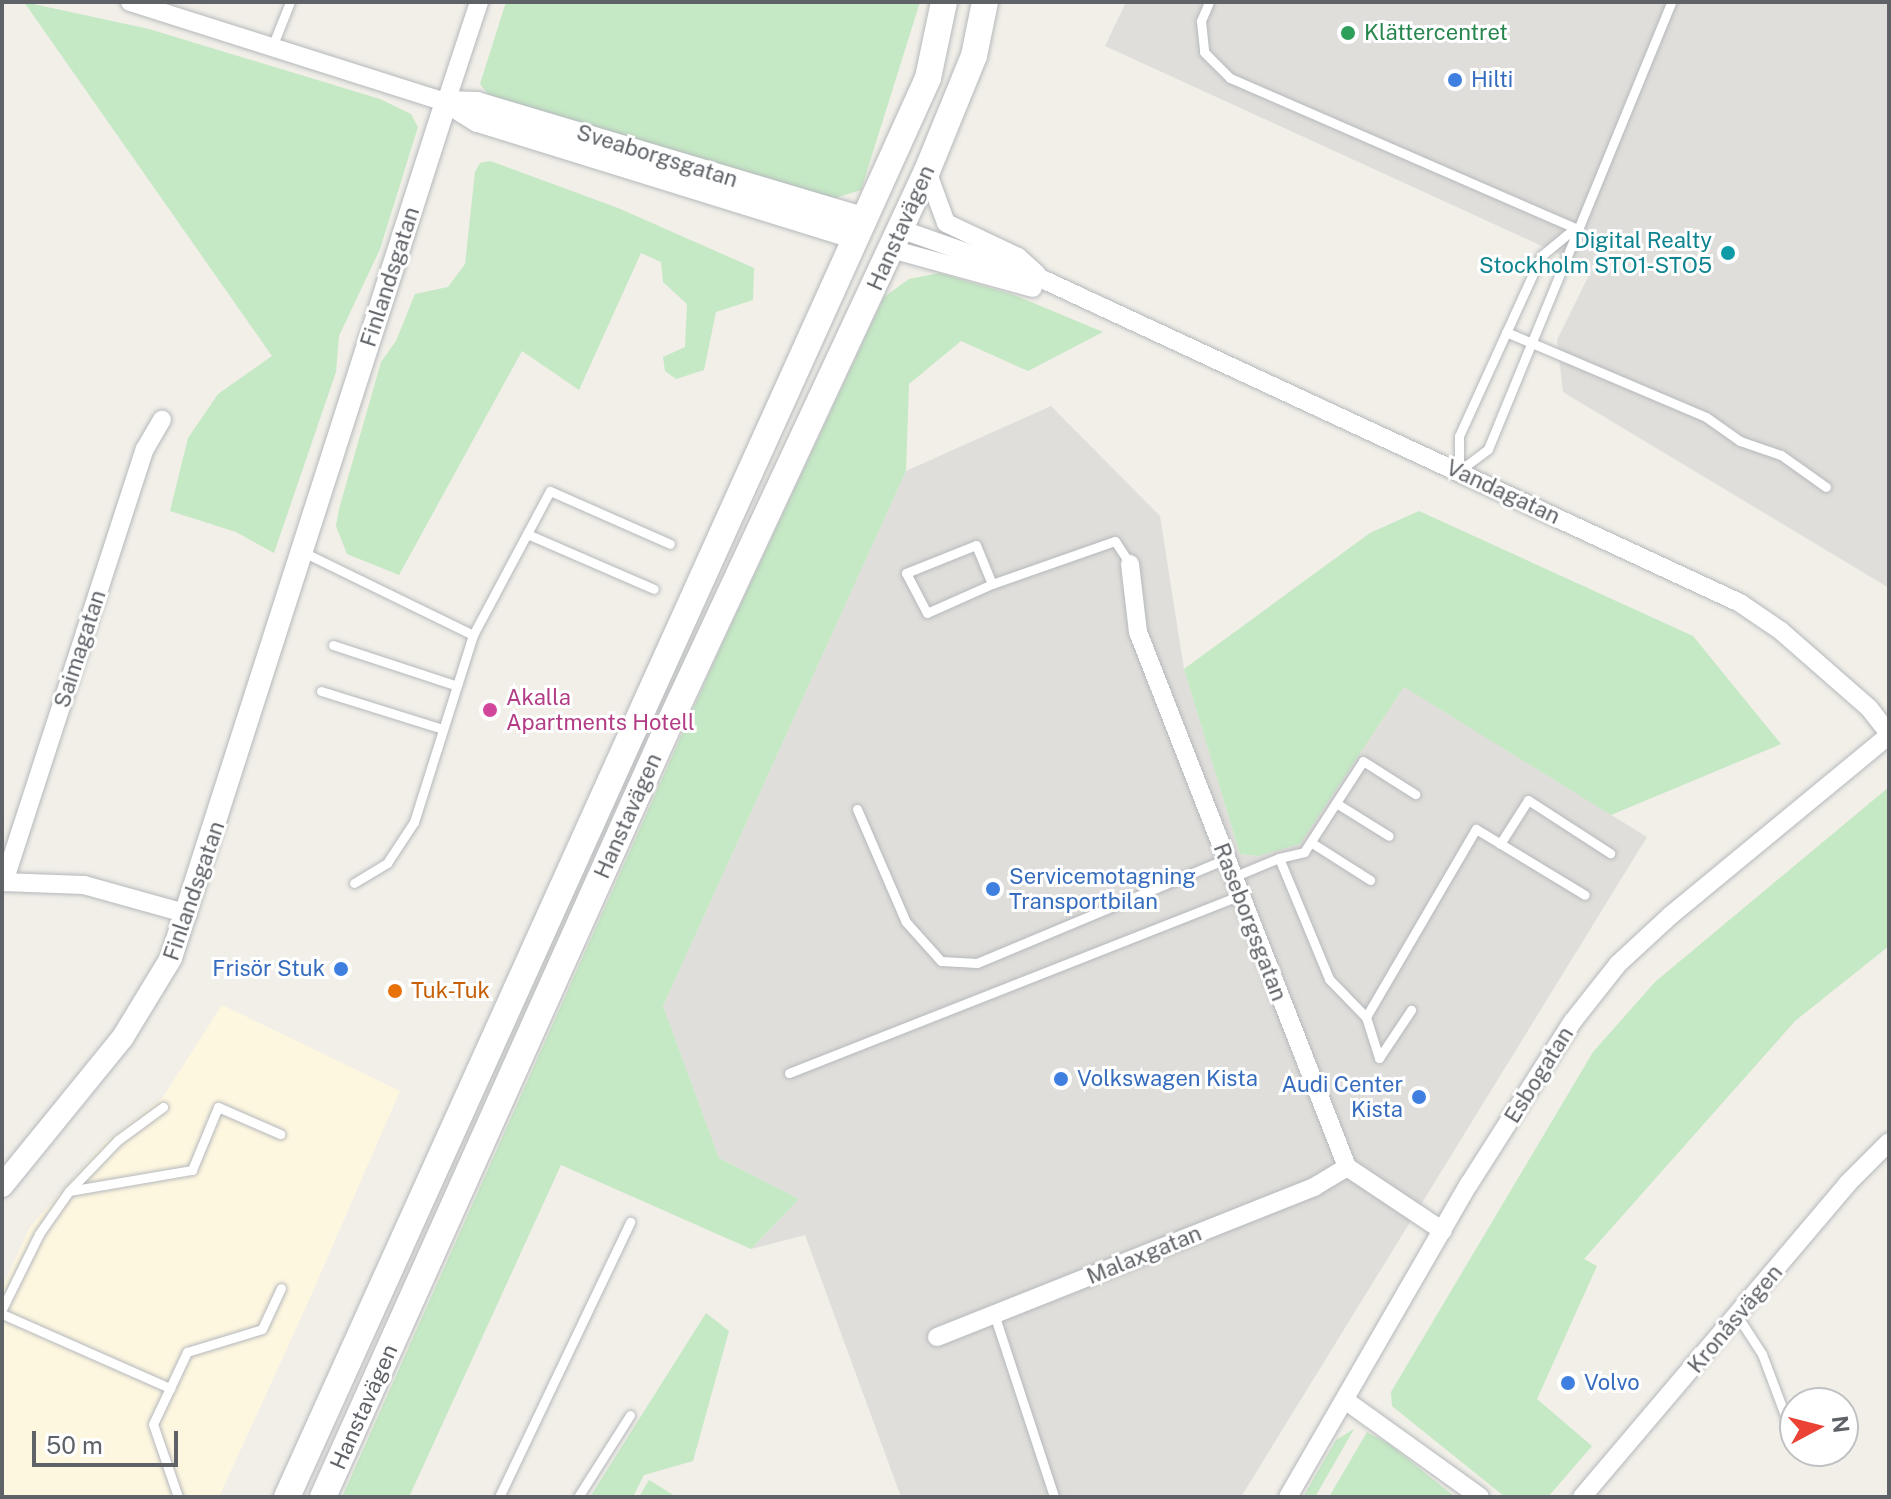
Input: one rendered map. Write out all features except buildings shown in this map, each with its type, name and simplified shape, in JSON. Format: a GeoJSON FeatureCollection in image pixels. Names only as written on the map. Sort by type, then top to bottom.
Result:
{"type":"FeatureCollection","features":[{"type":"Feature","properties":{"kind":"main road","name":"Hanstavägen"},"geometry":{"type":"LineString","coordinates":[[287,1497],[928,78],[944,2]]}},
{"type":"Feature","properties":{"kind":"main road","name":"Hanstavägen"},"geometry":{"type":"LineString","coordinates":[[323,1497],[665,733],[927,171],[974,56],[985,2]]}},
{"type":"Feature","properties":{"kind":"main road"},"geometry":{"type":"LineString","coordinates":[[861,228],[896,239]]}},
{"type":"Feature","properties":{"kind":"street","name":"Finlandsgatan"},"geometry":{"type":"LineString","coordinates":[[2,1186],[149,1000],[188,914],[479,2]]}},
{"type":"Feature","properties":{"kind":"street","name":"Sveaborgsgatan"},"geometry":{"type":"LineString","coordinates":[[141,4],[271,49],[446,102],[477,103],[861,228]]}},
{"type":"Feature","properties":{"kind":"street","name":"Vandagatan"},"geometry":{"type":"LineString","coordinates":[[927,171],[946,223],[1018,257],[1042,279]]}},
{"type":"Feature","properties":{"kind":"street","name":"Vandagatan"},"geometry":{"type":"LineString","coordinates":[[896,239],[1042,279],[1082,301],[1459,471],[1740,603],[1836,679],[1889,734]]}},
{"type":"Feature","properties":{"kind":"street","name":"Vandagatan"},"geometry":{"type":"LineString","coordinates":[[896,239],[1082,301]]}},
{"type":"Feature","properties":{"kind":"street","name":"Saimagatan"},"geometry":{"type":"LineString","coordinates":[[3,882],[145,449],[162,419]]}},
{"type":"Feature","properties":{"kind":"street","name":"Raseborgsgatan"},"geometry":{"type":"LineString","coordinates":[[1130,564],[1138,632],[1347,1167]]}},
{"type":"Feature","properties":{"kind":"street","name":"Esbogatan"},"geometry":{"type":"LineString","coordinates":[[1288,1497],[1443,1231],[1573,1021],[1618,964],[1889,734]]}},
{"type":"Feature","properties":{"kind":"street"},"geometry":{"type":"LineString","coordinates":[[3,882],[84,885],[188,914]]}},
{"type":"Feature","properties":{"kind":"street","name":"Kronåsvägen"},"geometry":{"type":"LineString","coordinates":[[1582,1497],[1738,1317],[1847,1184],[1889,1142]]}},
{"type":"Feature","properties":{"kind":"street"},"geometry":{"type":"LineString","coordinates":[[1347,1167],[1443,1231]]}},
{"type":"Feature","properties":{"kind":"street","name":"Malaxgatan"},"geometry":{"type":"LineString","coordinates":[[937,1337],[1314,1187],[1347,1167]]}},
{"type":"Feature","properties":{"kind":"street"},"geometry":{"type":"LineString","coordinates":[[1345,1400],[1480,1497]]}},
{"type":"Feature","properties":{"kind":"lane"},"geometry":{"type":"LineString","coordinates":[[271,49],[290,2]]}},
{"type":"Feature","properties":{"kind":"lane"},"geometry":{"type":"LineString","coordinates":[[1209,2],[1201,21],[1204,52],[1230,78],[1575,228]]}},
{"type":"Feature","properties":{"kind":"lane"},"geometry":{"type":"LineString","coordinates":[[1459,471],[1488,449],[1531,343],[1566,269],[1575,228],[1671,2]]}},
{"type":"Feature","properties":{"kind":"lane"},"geometry":{"type":"LineString","coordinates":[[1459,471],[1459,436],[1541,256],[1575,228]]}},
{"type":"Feature","properties":{"kind":"lane"},"geometry":{"type":"LineString","coordinates":[[1506,332],[1706,417],[1740,441],[1781,455],[1826,487]]}},
{"type":"Feature","properties":{"kind":"lane"},"geometry":{"type":"LineString","coordinates":[[354,883],[387,863],[414,822],[440,728],[473,635],[550,491],[670,544]]}},
{"type":"Feature","properties":{"kind":"lane"},"geometry":{"type":"LineString","coordinates":[[527,534],[654,589]]}},
{"type":"Feature","properties":{"kind":"lane"},"geometry":{"type":"LineString","coordinates":[[992,584],[976,545],[906,573],[927,613],[992,584],[1115,541],[1130,564]]}},
{"type":"Feature","properties":{"kind":"lane"},"geometry":{"type":"LineString","coordinates":[[303,552],[473,635]]}},
{"type":"Feature","properties":{"kind":"lane"},"geometry":{"type":"LineString","coordinates":[[333,645],[455,685]]}},
{"type":"Feature","properties":{"kind":"lane"},"geometry":{"type":"LineString","coordinates":[[321,691],[440,728]]}},
{"type":"Feature","properties":{"kind":"lane"},"geometry":{"type":"LineString","coordinates":[[857,809],[906,922],[941,961],[977,963],[1229,868],[1304,852],[1363,761],[1415,794]]}},
{"type":"Feature","properties":{"kind":"lane"},"geometry":{"type":"LineString","coordinates":[[1500,844],[1528,800],[1610,853]]}},
{"type":"Feature","properties":{"kind":"lane"},"geometry":{"type":"LineString","coordinates":[[1336,803],[1389,836]]}},
{"type":"Feature","properties":{"kind":"lane"},"geometry":{"type":"LineString","coordinates":[[1366,1017],[1476,829],[1585,895]]}},
{"type":"Feature","properties":{"kind":"lane"},"geometry":{"type":"LineString","coordinates":[[1312,843],[1370,880]]}},
{"type":"Feature","properties":{"kind":"lane"},"geometry":{"type":"LineString","coordinates":[[1279,858],[1329,979],[1366,1017],[1379,1058],[1411,1010]]}},
{"type":"Feature","properties":{"kind":"lane"},"geometry":{"type":"LineString","coordinates":[[789,1073],[1239,896]]}},
{"type":"Feature","properties":{"kind":"lane"},"geometry":{"type":"LineString","coordinates":[[163,1107],[118,1140],[69,1191],[39,1234],[2,1312],[170,1388]]}},
{"type":"Feature","properties":{"kind":"lane"},"geometry":{"type":"LineString","coordinates":[[69,1191],[192,1170],[218,1107],[280,1134]]}},
{"type":"Feature","properties":{"kind":"lane"},"geometry":{"type":"LineString","coordinates":[[499,1497],[630,1222]]}},
{"type":"Feature","properties":{"kind":"lane"},"geometry":{"type":"LineString","coordinates":[[178,1497],[153,1424],[187,1352],[262,1329],[281,1288]]}},
{"type":"Feature","properties":{"kind":"lane"},"geometry":{"type":"LineString","coordinates":[[994,1314],[1054,1497]]}},
{"type":"Feature","properties":{"kind":"lane"},"geometry":{"type":"LineString","coordinates":[[1738,1317],[1762,1354],[1779,1399]]}},
{"type":"Feature","properties":{"kind":"lane"},"geometry":{"type":"LineString","coordinates":[[578,1497],[630,1415]]}},
{"type":"Feature","properties":{"kind":"shaded area"},"geometry":{"type":"Polygon","coordinates":[[[1126,2],[1889,2],[1889,588],[1563,392],[1557,340],[1592,269],[1105,46],[1126,2]]]}},
{"type":"Feature","properties":{"kind":"shaded area"},"geometry":{"type":"Polygon","coordinates":[[[1051,406],[1160,516],[1184,669],[1240,854],[1258,856],[1300,844],[1404,687],[1647,837],[1241,1497],[901,1497],[805,1235],[751,1249],[799,1199],[719,1158],[663,1006],[906,471],[1051,406]]]}},
{"type":"Feature","properties":{"kind":"shaded area"},"geometry":{"type":"Polygon","coordinates":[[[222,1005],[400,1091],[309,1300],[219,1497],[2,1497],[2,1288],[30,1227],[104,1143],[163,1097],[222,1005]]]}},
{"type":"Feature","properties":{"kind":"green space"},"geometry":{"type":"Polygon","coordinates":[[[24,2],[149,29],[380,99],[411,114],[418,127],[380,249],[339,336],[336,372],[274,553],[236,532],[170,511],[188,438],[218,394],[272,356],[24,2]]]}},
{"type":"Feature","properties":{"kind":"green space"},"geometry":{"type":"Polygon","coordinates":[[[506,2],[920,2],[861,190],[835,198],[761,182],[492,99],[480,84],[506,2]]]}},
{"type":"Feature","properties":{"kind":"green space"},"geometry":{"type":"Polygon","coordinates":[[[490,161],[618,208],[754,268],[753,300],[716,312],[704,370],[676,379],[665,371],[663,357],[685,347],[687,304],[663,282],[661,262],[641,253],[579,390],[522,351],[399,575],[347,554],[336,526],[339,509],[381,362],[396,341],[415,294],[448,287],[465,264],[475,172],[480,163],[490,161]]]}},
{"type":"Feature","properties":{"kind":"green space"},"geometry":{"type":"Polygon","coordinates":[[[939,273],[1014,295],[1103,332],[1028,371],[961,341],[909,384],[906,471],[663,1006],[719,1158],[799,1199],[751,1249],[561,1165],[409,1497],[342,1497],[719,651],[884,297],[909,279],[939,273]]]}},
{"type":"Feature","properties":{"kind":"green space"},"geometry":{"type":"Polygon","coordinates":[[[1419,511],[1693,636],[1781,744],[1611,815],[1404,687],[1300,844],[1258,856],[1240,854],[1184,669],[1370,533],[1419,511]]]}},
{"type":"Feature","properties":{"kind":"green space"},"geometry":{"type":"Polygon","coordinates":[[[1889,787],[1889,946],[1795,1021],[1584,1259],[1597,1266],[1537,1399],[1592,1446],[1548,1497],[1505,1497],[1392,1406],[1391,1392],[1593,1052],[1655,982],[1889,787]]]}},
{"type":"Feature","properties":{"kind":"green space"},"geometry":{"type":"Polygon","coordinates":[[[706,1313],[729,1331],[693,1461],[644,1475],[633,1497],[590,1497],[706,1313]]]}},
{"type":"Feature","properties":{"kind":"green space"},"geometry":{"type":"Polygon","coordinates":[[[1354,1429],[1315,1497],[1303,1497],[1336,1440],[1354,1429]]]}},
{"type":"Feature","properties":{"kind":"green space"},"geometry":{"type":"Polygon","coordinates":[[[1367,1432],[1389,1444],[1455,1497],[1329,1497],[1367,1432]]]}},
{"type":"Feature","properties":{"kind":"green space"},"geometry":{"type":"Polygon","coordinates":[[[649,1480],[675,1496],[639,1497],[649,1480]]]}},
{"type":"Feature","properties":{"kind":"place","name":"Klättercentret"},"geometry":{"type":"Point","coordinates":[1348,33]}},
{"type":"Feature","properties":{"kind":"place","name":"Hilti"},"geometry":{"type":"Point","coordinates":[1455,80]}},
{"type":"Feature","properties":{"kind":"place","name":"Digital Realty Stockholm STO1-STO5"},"geometry":{"type":"Point","coordinates":[1728,253]}},
{"type":"Feature","properties":{"kind":"place","name":"Akalla Apartments Hotell"},"geometry":{"type":"Point","coordinates":[490,710]}},
{"type":"Feature","properties":{"kind":"place","name":"Servicemotagning Transportbilan"},"geometry":{"type":"Point","coordinates":[993,889]}},
{"type":"Feature","properties":{"kind":"place","name":"Frisör Stuk"},"geometry":{"type":"Point","coordinates":[341,969]}},
{"type":"Feature","properties":{"kind":"place","name":"Tuk-Tuk"},"geometry":{"type":"Point","coordinates":[395,991]}},
{"type":"Feature","properties":{"kind":"place","name":"Volkswagen Kista"},"geometry":{"type":"Point","coordinates":[1061,1079]}},
{"type":"Feature","properties":{"kind":"place","name":"Audi Center Kista"},"geometry":{"type":"Point","coordinates":[1419,1097]}},
{"type":"Feature","properties":{"kind":"place","name":"Volvo"},"geometry":{"type":"Point","coordinates":[1568,1383]}}]}
